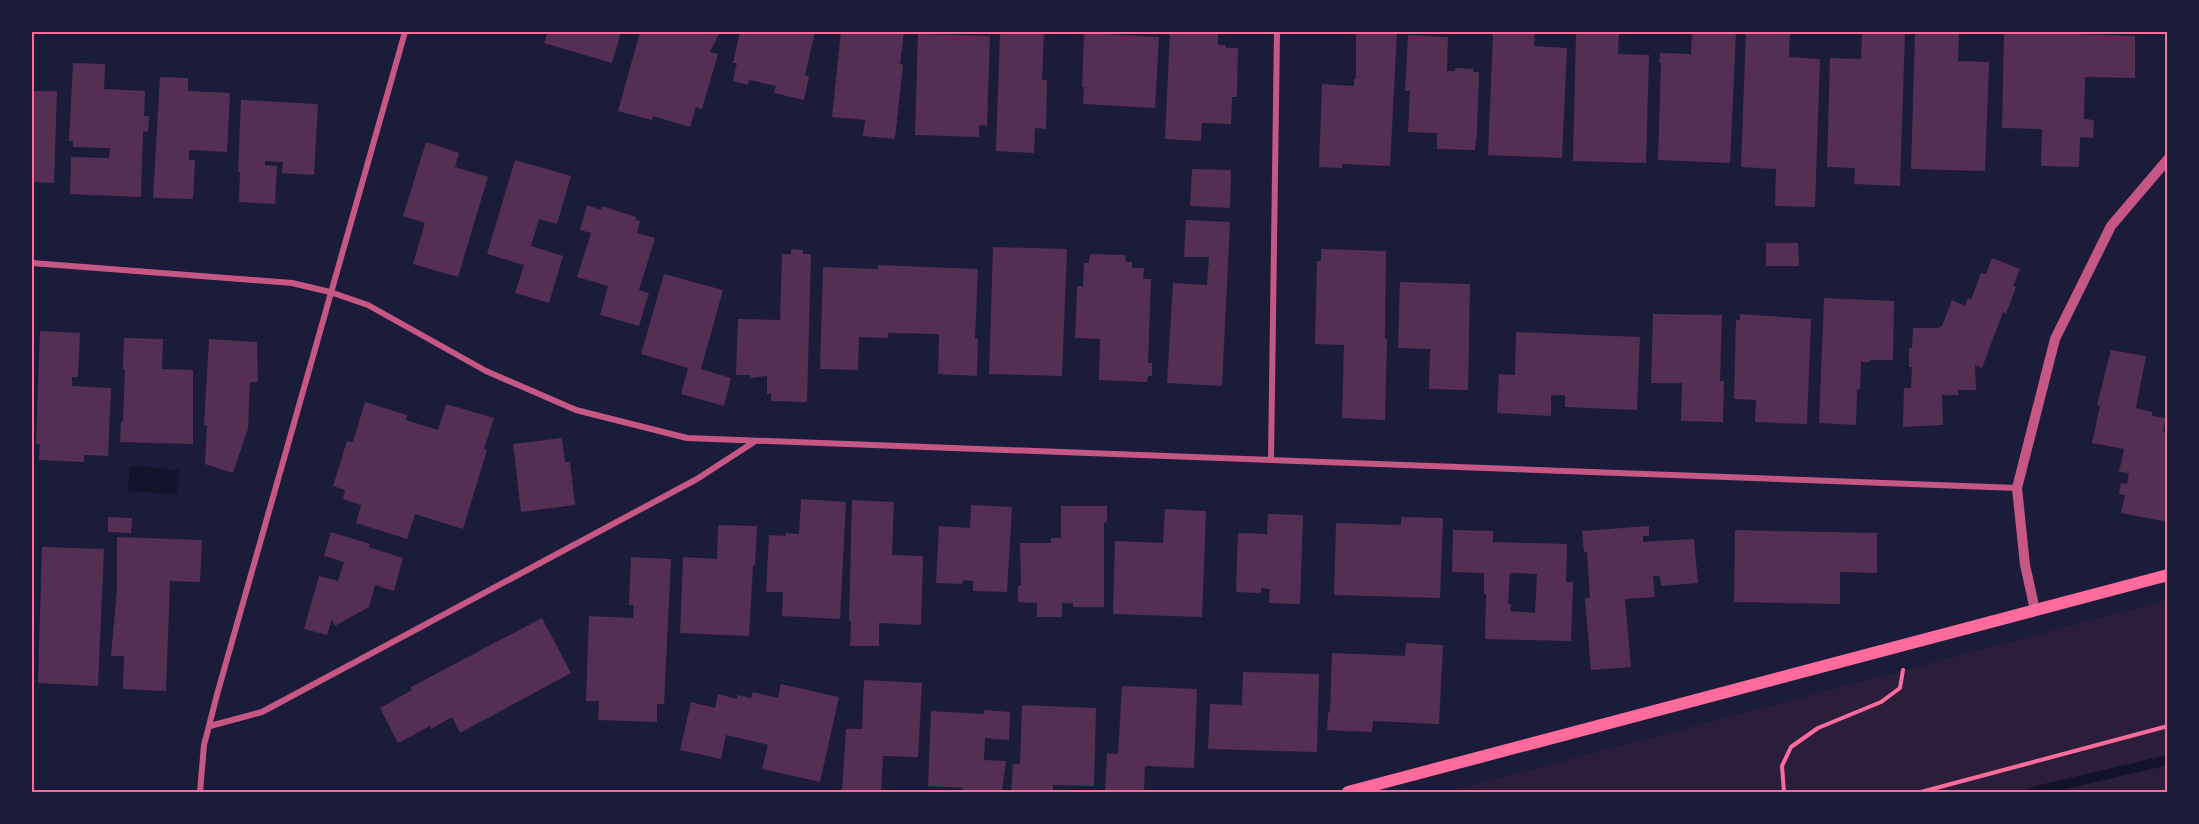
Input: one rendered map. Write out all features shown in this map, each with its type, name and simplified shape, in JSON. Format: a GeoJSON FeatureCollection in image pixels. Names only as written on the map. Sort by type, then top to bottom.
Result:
{"type":"FeatureCollection","features":[{"type":"Feature","properties":{"kind":"main road"},"geometry":{"type":"LineString","coordinates":[[1348,792],[2168,575]]}},
{"type":"Feature","properties":{"kind":"street"},"geometry":{"type":"LineString","coordinates":[[200,792],[204,745],[405,32]]}},
{"type":"Feature","properties":{"kind":"street"},"geometry":{"type":"LineString","coordinates":[[1271,459],[1277,32]]}},
{"type":"Feature","properties":{"kind":"street"},"geometry":{"type":"LineString","coordinates":[[2035,610],[2025,565],[2017,488],[2055,339],[2111,226],[2168,159]]}},
{"type":"Feature","properties":{"kind":"street"},"geometry":{"type":"LineString","coordinates":[[32,263],[292,283],[330,292],[368,305],[486,371],[576,410],[687,438],[2017,488]]}},
{"type":"Feature","properties":{"kind":"street"},"geometry":{"type":"LineString","coordinates":[[210,726],[270,708],[697,479],[754,441]]}},
{"type":"Feature","properties":{"kind":"path"},"geometry":{"type":"LineString","coordinates":[[1784,792],[1782,766],[1791,747],[1818,728],[1881,702],[1900,688],[1908,643]]}},
{"type":"Feature","properties":{"kind":"path"},"geometry":{"type":"LineString","coordinates":[[1921,792],[2168,726]]}},
{"type":"Feature","properties":{"kind":"shaded area"},"geometry":{"type":"Polygon","coordinates":[[[130,466],[179,470],[177,494],[128,491],[130,466]]]}},
{"type":"Feature","properties":{"kind":"shaded area"},"geometry":{"type":"Polygon","coordinates":[[[2167,600],[2167,792],[1447,792],[2167,600]]]}},
{"type":"Feature","properties":{"kind":"building"},"geometry":{"type":"Polygon","coordinates":[[[548,32],[621,32],[612,63],[544,43],[548,32]]]}},
{"type":"Feature","properties":{"kind":"building"},"geometry":{"type":"Polygon","coordinates":[[[640,32],[720,32],[710,52],[718,54],[702,109],[696,107],[690,127],[653,116],[652,120],[618,111],[640,32]]]}},
{"type":"Feature","properties":{"kind":"building"},"geometry":{"type":"Polygon","coordinates":[[[740,32],[815,32],[805,75],[809,76],[804,100],[774,93],[776,86],[749,80],[748,85],[733,81],[737,63],[733,63],[740,32]]]}},
{"type":"Feature","properties":{"kind":"building"},"geometry":{"type":"Polygon","coordinates":[[[841,32],[904,32],[895,139],[863,136],[865,120],[832,117],[841,32]]]}},
{"type":"Feature","properties":{"kind":"building"},"geometry":{"type":"Polygon","coordinates":[[[1000,32],[1044,33],[1042,80],[1047,80],[1046,129],[1035,128],[1034,153],[996,151],[1000,32]]]}},
{"type":"Feature","properties":{"kind":"building"},"geometry":{"type":"Polygon","coordinates":[[[1170,32],[1218,34],[1218,45],[1238,48],[1237,97],[1232,97],[1231,124],[1202,123],[1201,141],[1165,139],[1170,32]]]}},
{"type":"Feature","properties":{"kind":"building"},"geometry":{"type":"Polygon","coordinates":[[[1356,32],[1397,32],[1390,166],[1342,164],[1342,168],[1319,167],[1322,84],[1354,86],[1356,32]]]}},
{"type":"Feature","properties":{"kind":"building"},"geometry":{"type":"Polygon","coordinates":[[[1493,32],[1535,32],[1534,46],[1567,48],[1562,158],[1488,155],[1493,32]]]}},
{"type":"Feature","properties":{"kind":"building"},"geometry":{"type":"Polygon","coordinates":[[[1576,32],[1619,32],[1618,54],[1649,55],[1646,163],[1573,161],[1576,32]]]}},
{"type":"Feature","properties":{"kind":"building"},"geometry":{"type":"Polygon","coordinates":[[[1692,32],[1736,32],[1730,163],[1658,160],[1660,53],[1691,54],[1692,32]]]}},
{"type":"Feature","properties":{"kind":"building"},"geometry":{"type":"Polygon","coordinates":[[[1746,32],[1790,32],[1789,57],[1820,59],[1815,207],[1775,206],[1776,169],[1741,167],[1746,32]]]}},
{"type":"Feature","properties":{"kind":"building"},"geometry":{"type":"Polygon","coordinates":[[[1862,32],[1905,32],[1900,186],[1854,184],[1855,168],[1827,167],[1830,58],[1861,59],[1862,32]]]}},
{"type":"Feature","properties":{"kind":"building"},"geometry":{"type":"Polygon","coordinates":[[[1915,32],[1959,32],[1958,61],[1989,62],[1985,171],[1911,169],[1915,32]]]}},
{"type":"Feature","properties":{"kind":"building"},"geometry":{"type":"Polygon","coordinates":[[[2004,32],[2135,36],[2135,78],[2085,77],[2084,119],[2094,120],[2093,138],[2080,137],[2079,167],[2041,166],[2042,129],[2002,128],[2004,32]]]}},
{"type":"Feature","properties":{"kind":"building"},"geometry":{"type":"Polygon","coordinates":[[[1084,33],[1159,37],[1155,108],[1083,104],[1084,33]]]}},
{"type":"Feature","properties":{"kind":"building"},"geometry":{"type":"Polygon","coordinates":[[[918,34],[990,36],[987,126],[979,125],[979,137],[915,135],[918,34]]]}},
{"type":"Feature","properties":{"kind":"building"},"geometry":{"type":"Polygon","coordinates":[[[1408,35],[1448,37],[1447,71],[1455,71],[1455,68],[1474,69],[1473,72],[1479,72],[1475,150],[1437,149],[1437,133],[1408,132],[1410,91],[1405,91],[1408,35]]]}},
{"type":"Feature","properties":{"kind":"building"},"geometry":{"type":"Polygon","coordinates":[[[73,63],[105,64],[104,89],[145,91],[144,116],[149,116],[148,132],[143,131],[141,197],[70,194],[71,157],[109,158],[110,148],[73,147],[73,141],[69,141],[73,63]]]}},
{"type":"Feature","properties":{"kind":"building"},"geometry":{"type":"Polygon","coordinates":[[[160,77],[188,78],[188,91],[230,93],[227,152],[189,150],[189,160],[195,160],[193,199],[153,198],[160,77]]]}},
{"type":"Feature","properties":{"kind":"building"},"geometry":{"type":"Polygon","coordinates":[[[32,91],[57,91],[54,183],[32,182],[32,91]]]}},
{"type":"Feature","properties":{"kind":"building"},"geometry":{"type":"Polygon","coordinates":[[[241,100],[318,104],[314,175],[282,173],[283,162],[265,161],[265,165],[277,166],[275,204],[239,202],[241,100]]]}},
{"type":"Feature","properties":{"kind":"building"},"geometry":{"type":"Polygon","coordinates":[[[426,142],[459,153],[455,167],[488,177],[458,277],[413,264],[425,223],[403,216],[426,142]]]}},
{"type":"Feature","properties":{"kind":"building"},"geometry":{"type":"Polygon","coordinates":[[[515,160],[571,176],[557,224],[539,219],[531,246],[563,256],[549,303],[515,293],[524,265],[487,254],[515,160]]]}},
{"type":"Feature","properties":{"kind":"building"},"geometry":{"type":"Polygon","coordinates":[[[1192,169],[1231,170],[1230,208],[1190,206],[1192,169]]]}},
{"type":"Feature","properties":{"kind":"building"},"geometry":{"type":"Polygon","coordinates":[[[587,205],[601,210],[602,206],[636,217],[636,220],[640,221],[637,233],[655,238],[639,290],[649,293],[639,326],[600,315],[608,286],[577,277],[591,233],[580,230],[587,205]]]}},
{"type":"Feature","properties":{"kind":"building"},"geometry":{"type":"Polygon","coordinates":[[[1186,220],[1230,222],[1222,386],[1167,383],[1173,283],[1207,285],[1209,257],[1184,257],[1186,220]]]}},
{"type":"Feature","properties":{"kind":"building"},"geometry":{"type":"Polygon","coordinates":[[[1766,243],[1798,243],[1799,266],[1766,266],[1766,243]]]}},
{"type":"Feature","properties":{"kind":"building"},"geometry":{"type":"Polygon","coordinates":[[[993,247],[1067,249],[1062,376],[989,374],[993,247]]]}},
{"type":"Feature","properties":{"kind":"building"},"geometry":{"type":"Polygon","coordinates":[[[791,249],[803,250],[803,254],[811,254],[807,402],[771,401],[771,394],[767,394],[767,376],[750,378],[750,375],[736,375],[738,319],[780,320],[782,254],[791,254],[791,249]]]}},
{"type":"Feature","properties":{"kind":"building"},"geometry":{"type":"Polygon","coordinates":[[[1321,249],[1386,251],[1385,420],[1342,418],[1344,345],[1315,344],[1317,261],[1321,261],[1321,249]]]}},
{"type":"Feature","properties":{"kind":"building"},"geometry":{"type":"Polygon","coordinates":[[[1090,254],[1125,255],[1126,262],[1132,262],[1132,268],[1144,268],[1143,279],[1151,279],[1148,363],[1152,363],[1152,376],[1148,376],[1147,382],[1099,380],[1100,339],[1075,338],[1077,286],[1083,286],[1084,263],[1089,263],[1090,254]]]}},
{"type":"Feature","properties":{"kind":"building"},"geometry":{"type":"Polygon","coordinates":[[[1992,258],[2020,269],[2006,314],[2003,312],[1982,368],[1975,365],[1976,390],[1958,390],[1958,395],[1942,395],[1943,425],[1903,427],[1904,388],[1911,388],[1912,367],[1909,367],[1909,348],[1912,348],[1913,328],[1942,326],[1952,300],[1965,306],[1968,298],[1971,300],[1981,273],[1986,274],[1992,258]]]}},
{"type":"Feature","properties":{"kind":"building"},"geometry":{"type":"Polygon","coordinates":[[[878,265],[978,269],[975,338],[978,339],[977,376],[938,374],[939,334],[888,333],[888,338],[859,337],[858,370],[820,369],[823,267],[878,269],[878,265]]]}},
{"type":"Feature","properties":{"kind":"building"},"geometry":{"type":"Polygon","coordinates":[[[664,274],[723,290],[701,369],[731,378],[724,406],[681,394],[688,368],[641,354],[664,274]]]}},
{"type":"Feature","properties":{"kind":"building"},"geometry":{"type":"Polygon","coordinates":[[[1400,282],[1470,284],[1468,390],[1429,389],[1430,349],[1398,348],[1400,282]]]}},
{"type":"Feature","properties":{"kind":"building"},"geometry":{"type":"Polygon","coordinates":[[[1824,298],[1894,301],[1893,360],[1861,362],[1860,389],[1857,389],[1856,425],[1819,423],[1824,298]]]}},
{"type":"Feature","properties":{"kind":"building"},"geometry":{"type":"Polygon","coordinates":[[[1653,314],[1722,315],[1720,381],[1724,381],[1723,422],[1681,421],[1682,383],[1651,383],[1653,314]]]}},
{"type":"Feature","properties":{"kind":"building"},"geometry":{"type":"Polygon","coordinates":[[[1740,314],[1811,319],[1807,424],[1755,422],[1756,400],[1734,399],[1736,320],[1740,320],[1740,314]]]}},
{"type":"Feature","properties":{"kind":"building"},"geometry":{"type":"Polygon","coordinates":[[[40,331],[80,333],[78,377],[72,377],[72,386],[111,388],[108,456],[84,455],[84,462],[39,460],[40,444],[36,444],[40,331]]]}},
{"type":"Feature","properties":{"kind":"building"},"geometry":{"type":"Polygon","coordinates":[[[1516,332],[1640,337],[1637,410],[1565,407],[1565,395],[1551,395],[1551,416],[1497,413],[1499,374],[1515,375],[1516,332]]]}},
{"type":"Feature","properties":{"kind":"building"},"geometry":{"type":"Polygon","coordinates":[[[124,338],[163,339],[162,369],[193,370],[193,444],[120,442],[121,422],[123,422],[124,338]]]}},
{"type":"Feature","properties":{"kind":"building"},"geometry":{"type":"Polygon","coordinates":[[[209,339],[257,342],[258,382],[250,382],[248,429],[233,473],[205,464],[207,425],[204,425],[209,339]]]}},
{"type":"Feature","properties":{"kind":"building"},"geometry":{"type":"Polygon","coordinates":[[[2111,350],[2146,356],[2136,408],[2152,412],[2152,416],[2166,418],[2163,432],[2168,433],[2168,522],[2121,513],[2125,495],[2119,494],[2121,483],[2127,484],[2129,473],[2119,472],[2124,449],[2092,443],[2100,406],[2097,405],[2111,350]]]}},
{"type":"Feature","properties":{"kind":"building"},"geometry":{"type":"Polygon","coordinates":[[[365,402],[407,415],[406,420],[438,430],[446,404],[494,418],[484,449],[487,450],[463,529],[415,514],[407,539],[356,523],[361,505],[343,499],[345,490],[333,486],[347,441],[353,442],[365,402]]]}},
{"type":"Feature","properties":{"kind":"building"},"geometry":{"type":"Polygon","coordinates":[[[562,438],[565,462],[570,462],[575,505],[521,512],[513,444],[562,438]]]}},
{"type":"Feature","properties":{"kind":"building"},"geometry":{"type":"Polygon","coordinates":[[[801,499],[846,502],[840,619],[782,616],[783,592],[766,592],[769,535],[799,534],[801,499]]]}},
{"type":"Feature","properties":{"kind":"building"},"geometry":{"type":"Polygon","coordinates":[[[852,500],[894,502],[892,555],[923,556],[921,625],[879,623],[879,646],[850,646],[852,500]]]}},
{"type":"Feature","properties":{"kind":"building"},"geometry":{"type":"Polygon","coordinates":[[[971,505],[1012,507],[1007,592],[973,591],[973,581],[963,580],[962,584],[936,583],[939,526],[970,528],[971,505]]]}},
{"type":"Feature","properties":{"kind":"building"},"geometry":{"type":"Polygon","coordinates":[[[1061,506],[1107,506],[1107,523],[1104,522],[1104,607],[1073,607],[1073,603],[1062,603],[1062,617],[1037,617],[1037,603],[1018,602],[1018,586],[1021,585],[1020,543],[1051,543],[1051,538],[1061,538],[1061,506]]]}},
{"type":"Feature","properties":{"kind":"building"},"geometry":{"type":"Polygon","coordinates":[[[1165,509],[1206,511],[1202,617],[1113,614],[1115,541],[1163,543],[1165,509]]]}},
{"type":"Feature","properties":{"kind":"building"},"geometry":{"type":"Polygon","coordinates":[[[1268,514],[1303,515],[1300,604],[1269,603],[1270,589],[1261,588],[1261,593],[1236,592],[1238,533],[1267,534],[1268,514]]]}},
{"type":"Feature","properties":{"kind":"building"},"geometry":{"type":"Polygon","coordinates":[[[108,517],[132,518],[131,533],[108,532],[108,517]]]}},
{"type":"Feature","properties":{"kind":"building"},"geometry":{"type":"Polygon","coordinates":[[[1401,517],[1443,518],[1440,598],[1334,595],[1336,523],[1401,525],[1401,517]]]}},
{"type":"Feature","properties":{"kind":"building"},"geometry":{"type":"Polygon","coordinates":[[[718,525],[757,526],[749,636],[680,633],[683,557],[717,559],[718,525]]]}},
{"type":"Feature","properties":{"kind":"building"},"geometry":{"type":"Polygon","coordinates":[[[1649,526],[1649,536],[1643,536],[1643,542],[1694,539],[1698,583],[1661,586],[1660,576],[1653,576],[1655,597],[1625,599],[1631,667],[1591,670],[1585,598],[1590,598],[1587,552],[1584,552],[1582,531],[1649,526]]]}},
{"type":"Feature","properties":{"kind":"building"},"geometry":{"type":"Polygon","coordinates":[[[1453,530],[1493,531],[1493,542],[1567,544],[1566,582],[1573,582],[1571,641],[1485,639],[1484,573],[1452,572],[1453,530]],[[1510,573],[1508,604],[1511,604],[1510,611],[1535,613],[1537,574],[1510,573]]]}},
{"type":"Feature","properties":{"kind":"building"},"geometry":{"type":"Polygon","coordinates":[[[1735,530],[1877,533],[1877,573],[1840,572],[1840,604],[1734,602],[1735,530]]]}},
{"type":"Feature","properties":{"kind":"building"},"geometry":{"type":"Polygon","coordinates":[[[331,532],[370,544],[369,547],[403,558],[394,591],[375,585],[369,607],[335,626],[332,619],[327,635],[304,629],[319,576],[338,581],[344,562],[324,556],[331,532]]]}},
{"type":"Feature","properties":{"kind":"building"},"geometry":{"type":"Polygon","coordinates":[[[117,537],[202,540],[200,582],[170,581],[166,691],[123,689],[124,656],[111,656],[117,589],[117,537]]]}},
{"type":"Feature","properties":{"kind":"building"},"geometry":{"type":"Polygon","coordinates":[[[42,547],[104,549],[98,686],[38,683],[42,547]]]}},
{"type":"Feature","properties":{"kind":"building"},"geometry":{"type":"Polygon","coordinates":[[[631,557],[671,559],[664,704],[657,704],[657,722],[598,720],[599,701],[586,701],[589,616],[633,618],[634,605],[629,605],[631,557]]]}},
{"type":"Feature","properties":{"kind":"building"},"geometry":{"type":"Polygon","coordinates":[[[542,618],[571,673],[460,733],[452,717],[398,743],[380,708],[412,690],[411,687],[542,618]]]}},
{"type":"Feature","properties":{"kind":"building"},"geometry":{"type":"Polygon","coordinates":[[[1406,643],[1443,645],[1439,724],[1373,721],[1372,732],[1327,730],[1328,713],[1330,712],[1332,653],[1405,656],[1406,643]]]}},
{"type":"Feature","properties":{"kind":"building"},"geometry":{"type":"Polygon","coordinates":[[[1243,672],[1319,674],[1317,752],[1208,749],[1210,704],[1242,705],[1243,672]]]}},
{"type":"Feature","properties":{"kind":"building"},"geometry":{"type":"Polygon","coordinates":[[[864,680],[922,683],[918,757],[883,756],[881,792],[842,792],[846,729],[862,729],[864,680]]]}},
{"type":"Feature","properties":{"kind":"building"},"geometry":{"type":"Polygon","coordinates":[[[781,684],[839,697],[820,782],[762,769],[768,745],[726,735],[721,759],[680,750],[691,702],[715,708],[718,694],[737,699],[737,695],[751,698],[753,692],[778,698],[781,684]]]}},
{"type":"Feature","properties":{"kind":"building"},"geometry":{"type":"Polygon","coordinates":[[[1122,686],[1197,689],[1194,768],[1145,766],[1144,792],[1105,792],[1107,753],[1118,754],[1122,686]]]}},
{"type":"Feature","properties":{"kind":"building"},"geometry":{"type":"Polygon","coordinates":[[[1022,705],[1096,708],[1094,786],[1053,785],[1053,792],[1011,792],[1013,764],[1020,764],[1022,705]]]}},
{"type":"Feature","properties":{"kind":"building"},"geometry":{"type":"Polygon","coordinates":[[[984,710],[1010,712],[1009,740],[985,738],[984,760],[1006,761],[1002,792],[963,792],[963,788],[928,786],[931,711],[984,714],[984,710]]]}},
{"type":"Feature","properties":{"kind":"waterway"},"geometry":{"type":"LineString","coordinates":[[2032,792],[2168,760]]}}]}
